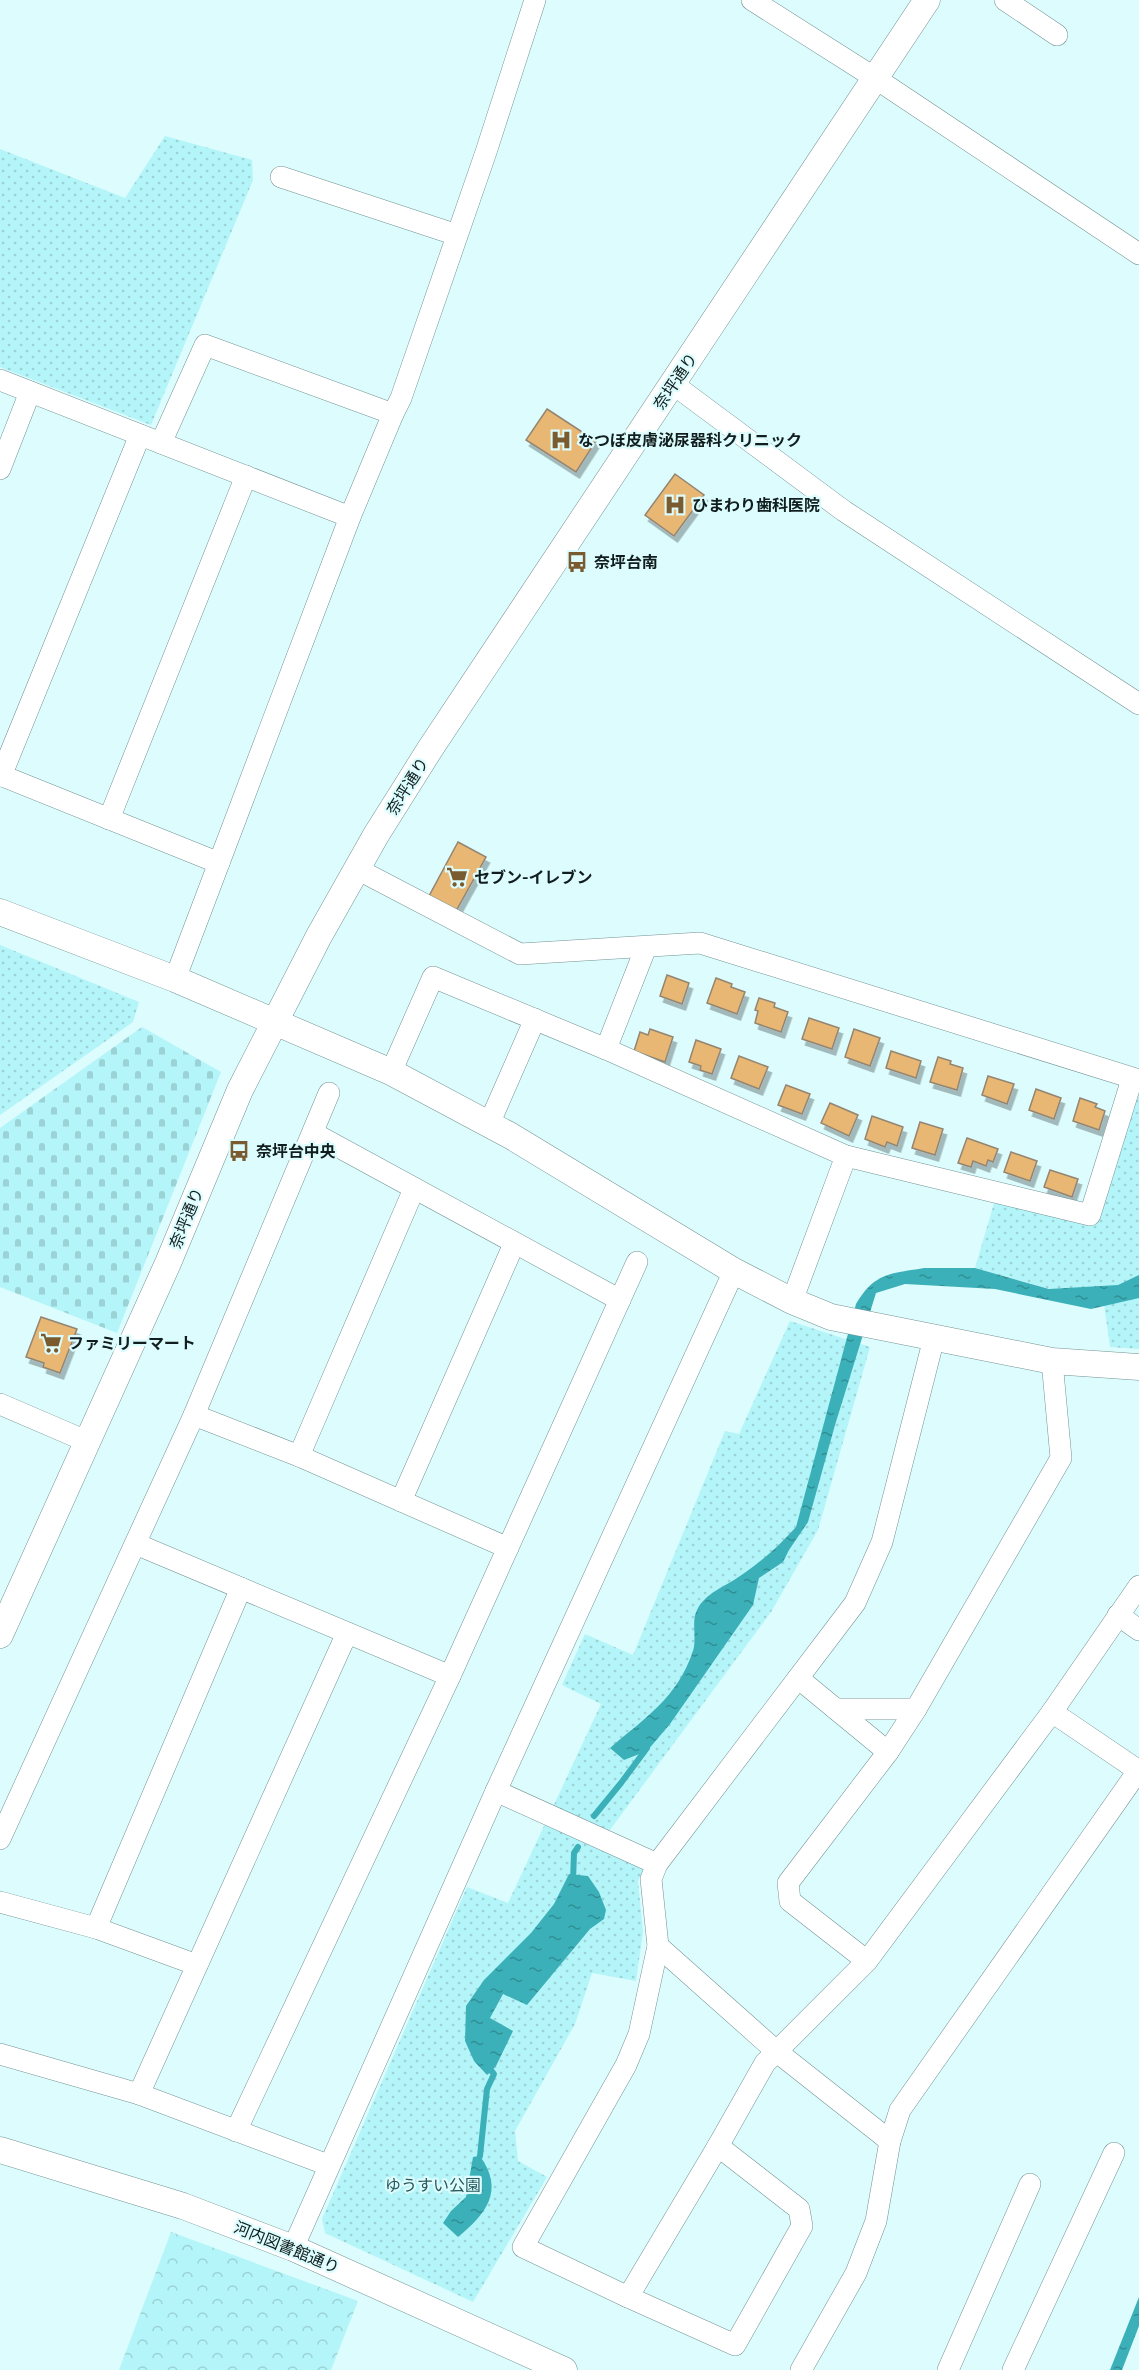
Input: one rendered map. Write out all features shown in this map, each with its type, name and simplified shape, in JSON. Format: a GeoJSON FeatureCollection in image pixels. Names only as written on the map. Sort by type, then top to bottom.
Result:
{"type":"FeatureCollection","features":[{"type":"Feature","properties":{"kind":"street"},"geometry":{"type":"LineString","coordinates":[[175,979],[350,517],[401,398],[535,0]]}},
{"type":"Feature","properties":{"kind":"street"},"geometry":{"type":"LineString","coordinates":[[752,0],[875,78],[1139,254]]}},
{"type":"Feature","properties":{"kind":"street","name":"奈坪通り"},"geometry":{"type":"LineString","coordinates":[[0,1635],[168,1263],[240,1090],[274,1021],[357,869],[436,739],[927,0]]}},
{"type":"Feature","properties":{"kind":"street"},"geometry":{"type":"LineString","coordinates":[[1005,0],[1057,35]]}},
{"type":"Feature","properties":{"kind":"street"},"geometry":{"type":"LineString","coordinates":[[281,177],[457,235]]}},
{"type":"Feature","properties":{"kind":"street"},"geometry":{"type":"LineString","coordinates":[[161,443],[205,345],[393,414]]}},
{"type":"Feature","properties":{"kind":"street"},"geometry":{"type":"LineString","coordinates":[[0,380],[350,517]]}},
{"type":"Feature","properties":{"kind":"street"},"geometry":{"type":"LineString","coordinates":[[673,384],[844,511],[1139,704]]}},
{"type":"Feature","properties":{"kind":"street"},"geometry":{"type":"LineString","coordinates":[[0,469],[30,392]]}},
{"type":"Feature","properties":{"kind":"street"},"geometry":{"type":"LineString","coordinates":[[140,435],[0,776],[219,863]]}},
{"type":"Feature","properties":{"kind":"street"},"geometry":{"type":"LineString","coordinates":[[109,819],[246,476]]}},
{"type":"Feature","properties":{"kind":"street"},"geometry":{"type":"LineString","coordinates":[[357,869],[520,954],[700,944],[1136,1080],[1090,1215],[846,1156],[606,1049],[433,977],[391,1072]]}},
{"type":"Feature","properties":{"kind":"street"},"geometry":{"type":"LineString","coordinates":[[0,912],[175,979],[391,1072],[489,1124],[734,1271],[792,1301],[831,1317],[1052,1360],[1139,1367]]}},
{"type":"Feature","properties":{"kind":"street"},"geometry":{"type":"LineString","coordinates":[[606,1049],[646,947]]}},
{"type":"Feature","properties":{"kind":"street"},"geometry":{"type":"LineString","coordinates":[[489,1124],[535,1020]]}},
{"type":"Feature","properties":{"kind":"street"},"geometry":{"type":"LineString","coordinates":[[0,1839],[194,1415],[329,1093]]}},
{"type":"Feature","properties":{"kind":"street"},"geometry":{"type":"LineString","coordinates":[[313,1133],[620,1300]]}},
{"type":"Feature","properties":{"kind":"street"},"geometry":{"type":"LineString","coordinates":[[792,1301],[846,1156]]}},
{"type":"Feature","properties":{"kind":"street"},"geometry":{"type":"LineString","coordinates":[[299,1456],[414,1189]]}},
{"type":"Feature","properties":{"kind":"street"},"geometry":{"type":"LineString","coordinates":[[401,1501],[514,1244]]}},
{"type":"Feature","properties":{"kind":"street"},"geometry":{"type":"LineString","coordinates":[[236,2131],[450,1676],[637,1262]]}},
{"type":"Feature","properties":{"kind":"street"},"geometry":{"type":"LineString","coordinates":[[293,2248],[328,2164],[496,1791],[734,1271]]}},
{"type":"Feature","properties":{"kind":"street"},"geometry":{"type":"LineString","coordinates":[[718,2146],[799,2209],[802,2226],[735,2345],[523,2247],[630,2055],[639,2034],[658,1946],[651,1879],[657,1864],[855,1603],[882,1542],[934,1338]]}},
{"type":"Feature","properties":{"kind":"street"},"geometry":{"type":"LineString","coordinates":[[867,1961],[790,1901],[788,1883],[888,1752],[916,1709],[1061,1458],[1052,1360]]}},
{"type":"Feature","properties":{"kind":"street"},"geometry":{"type":"LineString","coordinates":[[0,1404],[86,1441]]}},
{"type":"Feature","properties":{"kind":"street"},"geometry":{"type":"LineString","coordinates":[[194,1415],[299,1456],[508,1548]]}},
{"type":"Feature","properties":{"kind":"street"},"geometry":{"type":"LineString","coordinates":[[136,1544],[450,1676]]}},
{"type":"Feature","properties":{"kind":"street"},"geometry":{"type":"LineString","coordinates":[[628,2297],[765,2063],[867,1961],[1052,1712],[1139,1586]]}},
{"type":"Feature","properties":{"kind":"street"},"geometry":{"type":"LineString","coordinates":[[96,1928],[241,1588]]}},
{"type":"Feature","properties":{"kind":"street"},"geometry":{"type":"LineString","coordinates":[[1118,1615],[1139,1630]]}},
{"type":"Feature","properties":{"kind":"street"},"geometry":{"type":"LineString","coordinates":[[139,2094],[347,1633]]}},
{"type":"Feature","properties":{"kind":"street"},"geometry":{"type":"LineString","coordinates":[[798,1678],[888,1752]]}},
{"type":"Feature","properties":{"kind":"street"},"geometry":{"type":"LineString","coordinates":[[836,1709],[916,1709]]}},
{"type":"Feature","properties":{"kind":"street"},"geometry":{"type":"LineString","coordinates":[[801,2370],[856,2273],[876,2221],[890,2140],[900,2110],[1138,1771],[1052,1712]]}},
{"type":"Feature","properties":{"kind":"street"},"geometry":{"type":"LineString","coordinates":[[496,1791],[657,1864]]}},
{"type":"Feature","properties":{"kind":"street"},"geometry":{"type":"LineString","coordinates":[[0,1902],[96,1928],[197,1965]]}},
{"type":"Feature","properties":{"kind":"street"},"geometry":{"type":"LineString","coordinates":[[658,1946],[776,2052],[890,2140]]}},
{"type":"Feature","properties":{"kind":"street"},"geometry":{"type":"LineString","coordinates":[[0,2055],[139,2094],[328,2164]]}},
{"type":"Feature","properties":{"kind":"street","name":"河内図書館通り"},"geometry":{"type":"LineString","coordinates":[[0,2150],[183,2206],[293,2248],[564,2370]]}},
{"type":"Feature","properties":{"kind":"street"},"geometry":{"type":"LineString","coordinates":[[1013,2370],[1114,2153]]}},
{"type":"Feature","properties":{"kind":"street"},"geometry":{"type":"LineString","coordinates":[[948,2370],[1030,2184]]}},
{"type":"Feature","properties":{"kind":"green space"},"geometry":{"type":"Polygon","coordinates":[[[165,136],[252,160],[253,180],[151,425],[0,367],[0,149],[125,198],[165,136]]]}},
{"type":"Feature","properties":{"kind":"green space"},"geometry":{"type":"Polygon","coordinates":[[[0,945],[139,1002],[133,1022],[0,1115],[0,945]]]}},
{"type":"Feature","properties":{"kind":"green space"},"geometry":{"type":"Polygon","coordinates":[[[142,1027],[221,1072],[117,1333],[0,1287],[0,1128],[142,1027]]]}},
{"type":"Feature","properties":{"kind":"green space"},"geometry":{"type":"Polygon","coordinates":[[[1139,1080],[1139,1349],[1110,1347],[1104,1304],[975,1268],[997,1193],[1090,1215],[1139,1080]]]}},
{"type":"Feature","properties":{"kind":"green space","name":"ゆうすい公園"},"geometry":{"type":"Polygon","coordinates":[[[790,1321],[870,1347],[818,1530],[771,1612],[598,1846],[645,1868],[638,1881],[643,1932],[636,1981],[592,1973],[575,2024],[515,2131],[518,2161],[547,2177],[473,2302],[325,2233],[322,2219],[467,1887],[508,1903],[601,1704],[562,1685],[585,1634],[633,1655],[725,1431],[739,1434],[790,1321]]]}},
{"type":"Feature","properties":{"kind":"green space"},"geometry":{"type":"Polygon","coordinates":[[[171,2232],[358,2301],[331,2370],[119,2370],[171,2232]]]}},
{"type":"Feature","properties":{"kind":"water"},"geometry":{"type":"Polygon","coordinates":[[[924,1268],[975,1268],[1049,1289],[1118,1285],[1139,1275],[1139,1298],[1091,1309],[995,1289],[905,1284],[876,1293],[808,1522],[783,1562],[759,1578],[753,1605],[670,1724],[647,1751],[624,1760],[610,1748],[659,1706],[678,1682],[693,1651],[694,1619],[701,1604],[710,1594],[740,1576],[762,1559],[796,1527],[856,1304],[870,1286],[884,1276],[924,1268]]]}},
{"type":"Feature","properties":{"kind":"water"},"geometry":{"type":"Polygon","coordinates":[[[569,1874],[588,1876],[599,1892],[606,1910],[604,1919],[590,1929],[527,2005],[503,1994],[490,2018],[513,2031],[496,2066],[487,2075],[474,2061],[465,2041],[466,2006],[484,1980],[531,1933],[554,1904],[569,1874]]]}},
{"type":"Feature","properties":{"kind":"water"},"geometry":{"type":"Polygon","coordinates":[[[480,2156],[491,2180],[489,2201],[477,2220],[458,2237],[443,2223],[451,2211],[466,2197],[473,2157],[480,2156]]]}},
{"type":"Feature","properties":{"kind":"water"},"geometry":{"type":"Polygon","coordinates":[[[1139,2297],[1139,2326],[1122,2370],[1110,2370],[1139,2297]]]}},
{"type":"Feature","properties":{"kind":"building","name":"なつぼ皮膚泌尿器科クリニック"},"geometry":{"type":"Polygon","coordinates":[[[547,409],[596,441],[576,472],[526,440],[547,409]]]}},
{"type":"Feature","properties":{"kind":"building","name":"ひまわり歯科医院"},"geometry":{"type":"Polygon","coordinates":[[[675,474],[704,495],[674,536],[645,515],[675,474]]]}},
{"type":"Feature","properties":{"kind":"building","name":"セブン-イレブン"},"geometry":{"type":"Polygon","coordinates":[[[458,842],[486,857],[456,911],[429,896],[458,842]]]}},
{"type":"Feature","properties":{"kind":"building"},"geometry":{"type":"Polygon","coordinates":[[[667,975],[689,983],[682,1004],[660,996],[667,975]]]}},
{"type":"Feature","properties":{"kind":"building"},"geometry":{"type":"Polygon","coordinates":[[[716,978],[745,992],[737,1014],[707,1003],[716,978]]]}},
{"type":"Feature","properties":{"kind":"building"},"geometry":{"type":"Polygon","coordinates":[[[759,998],[775,1003],[774,1007],[788,1012],[781,1032],[755,1023],[758,1011],[755,1010],[759,998]]]}},
{"type":"Feature","properties":{"kind":"building"},"geometry":{"type":"Polygon","coordinates":[[[809,1018],[839,1028],[832,1049],[802,1039],[809,1018]]]}},
{"type":"Feature","properties":{"kind":"building"},"geometry":{"type":"Polygon","coordinates":[[[650,1029],[673,1037],[665,1062],[634,1051],[640,1032],[648,1035],[650,1029]]]}},
{"type":"Feature","properties":{"kind":"building"},"geometry":{"type":"Polygon","coordinates":[[[854,1029],[880,1038],[870,1066],[845,1057],[854,1029]]]}},
{"type":"Feature","properties":{"kind":"building"},"geometry":{"type":"Polygon","coordinates":[[[696,1040],[721,1049],[712,1074],[700,1070],[701,1066],[689,1062],[696,1040]]]}},
{"type":"Feature","properties":{"kind":"building"},"geometry":{"type":"Polygon","coordinates":[[[891,1051],[921,1061],[916,1078],[886,1068],[891,1051]]]}},
{"type":"Feature","properties":{"kind":"building"},"geometry":{"type":"Polygon","coordinates":[[[739,1056],[768,1067],[759,1089],[731,1078],[739,1056]]]}},
{"type":"Feature","properties":{"kind":"building"},"geometry":{"type":"Polygon","coordinates":[[[938,1057],[963,1068],[957,1090],[930,1082],[938,1057]]]}},
{"type":"Feature","properties":{"kind":"building"},"geometry":{"type":"Polygon","coordinates":[[[988,1076],[1014,1084],[1007,1104],[982,1095],[988,1076]]]}},
{"type":"Feature","properties":{"kind":"building"},"geometry":{"type":"Polygon","coordinates":[[[786,1085],[810,1094],[802,1114],[778,1105],[786,1085]]]}},
{"type":"Feature","properties":{"kind":"building"},"geometry":{"type":"Polygon","coordinates":[[[1036,1089],[1061,1098],[1054,1119],[1029,1110],[1036,1089]]]}},
{"type":"Feature","properties":{"kind":"building"},"geometry":{"type":"Polygon","coordinates":[[[1080,1098],[1097,1104],[1095,1107],[1105,1111],[1099,1130],[1073,1121],[1080,1098]]]}},
{"type":"Feature","properties":{"kind":"building"},"geometry":{"type":"Polygon","coordinates":[[[830,1103],[858,1115],[849,1136],[821,1123],[830,1103]]]}},
{"type":"Feature","properties":{"kind":"building"},"geometry":{"type":"Polygon","coordinates":[[[872,1116],[903,1127],[897,1146],[887,1142],[885,1147],[865,1139],[872,1116]]]}},
{"type":"Feature","properties":{"kind":"building"},"geometry":{"type":"Polygon","coordinates":[[[920,1122],[943,1129],[935,1155],[912,1148],[920,1122]]]}},
{"type":"Feature","properties":{"kind":"building"},"geometry":{"type":"Polygon","coordinates":[[[967,1138],[998,1149],[993,1162],[988,1160],[986,1166],[973,1161],[971,1167],[958,1163],[967,1138]]]}},
{"type":"Feature","properties":{"kind":"building"},"geometry":{"type":"Polygon","coordinates":[[[1011,1152],[1037,1161],[1030,1181],[1004,1172],[1011,1152]]]}},
{"type":"Feature","properties":{"kind":"building"},"geometry":{"type":"Polygon","coordinates":[[[1050,1170],[1078,1179],[1072,1197],[1044,1187],[1050,1170]]]}},
{"type":"Feature","properties":{"kind":"building","name":"ファミリーマート"},"geometry":{"type":"Polygon","coordinates":[[[41,1317],[77,1329],[60,1373],[43,1367],[44,1363],[26,1357],[41,1317]]]}},
{"type":"Feature","properties":{"kind":"waterway"},"geometry":{"type":"LineString","coordinates":[[594,1816],[647,1748]]}},
{"type":"Feature","properties":{"kind":"waterway"},"geometry":{"type":"LineString","coordinates":[[573,1881],[574,1853],[578,1847]]}},
{"type":"Feature","properties":{"kind":"waterway"},"geometry":{"type":"LineString","coordinates":[[480,2156],[487,2089],[494,2074],[487,2065]]}},
{"type":"Feature","properties":{"kind":"place","name":"なつぼ皮膚泌尿器科クリニック"},"geometry":{"type":"Point","coordinates":[561,440]}},
{"type":"Feature","properties":{"kind":"place","name":"ひまわり歯科医院"},"geometry":{"type":"Point","coordinates":[675,505]}},
{"type":"Feature","properties":{"kind":"place","name":"奈坪台南"},"geometry":{"type":"Point","coordinates":[577,562]}},
{"type":"Feature","properties":{"kind":"place","name":"セブン-イレブン"},"geometry":{"type":"Point","coordinates":[457,877]}},
{"type":"Feature","properties":{"kind":"place","name":"奈坪台中央"},"geometry":{"type":"Point","coordinates":[239,1151]}},
{"type":"Feature","properties":{"kind":"place","name":"ファミリーマート"},"geometry":{"type":"Point","coordinates":[51,1343]}}]}
